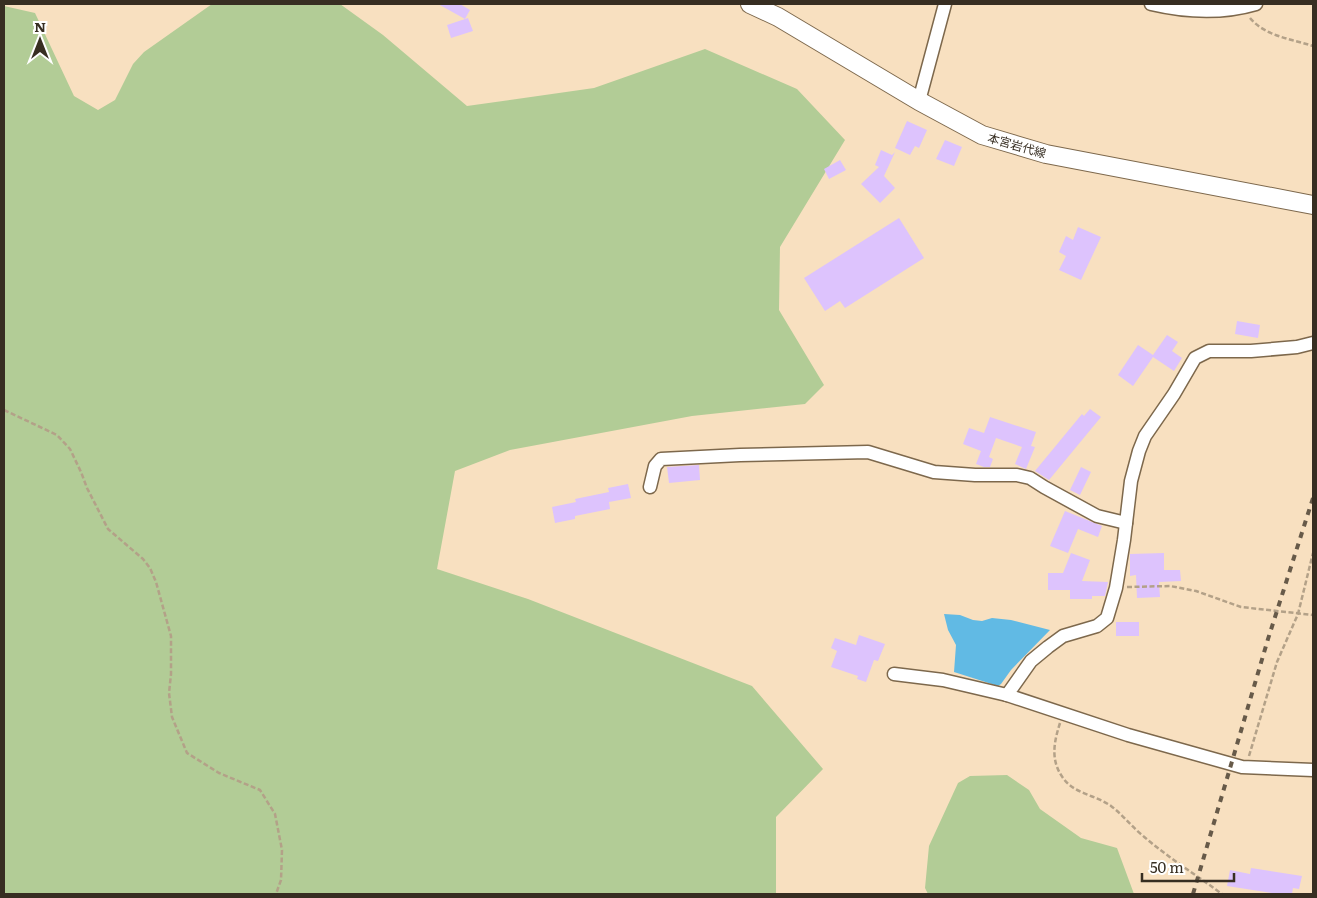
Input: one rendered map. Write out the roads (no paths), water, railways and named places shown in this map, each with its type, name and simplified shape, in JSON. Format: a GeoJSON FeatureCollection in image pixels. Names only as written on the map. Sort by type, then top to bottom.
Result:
{"type":"FeatureCollection","features":[{"type":"Feature","properties":{"kind":"main road","name":"本宮岩代線"},"geometry":{"type":"LineString","coordinates":[[750,4],[791,24],[919,101],[982,135],[1046,154],[1313,204]]}},
{"type":"Feature","properties":{"kind":"street"},"geometry":{"type":"LineString","coordinates":[[919,101],[945,4]]}},
{"type":"Feature","properties":{"kind":"street"},"geometry":{"type":"LineString","coordinates":[[1151,4],[1172,9],[1196,10],[1232,10],[1250,5]]}},
{"type":"Feature","properties":{"kind":"street"},"geometry":{"type":"LineString","coordinates":[[1008,695],[1031,661],[1048,647],[1063,636],[1097,626],[1107,618],[1116,588],[1131,481],[1142,443],[1195,358],[1209,351],[1251,351],[1298,347],[1313,343]]}},
{"type":"Feature","properties":{"kind":"street"},"geometry":{"type":"LineString","coordinates":[[650,487],[655,466],[661,459],[749,454],[868,452],[934,472],[1008,475],[1030,478],[1097,516],[1126,523]]}},
{"type":"Feature","properties":{"kind":"street"},"geometry":{"type":"LineString","coordinates":[[894,674],[943,680],[1008,695],[1128,735],[1228,763],[1248,767],[1313,770]]}},
{"type":"Feature","properties":{"kind":"water"},"geometry":{"type":"Polygon","coordinates":[[[944,614],[960,615],[982,621],[992,618],[1011,620],[1050,630],[998,686],[954,672],[956,645],[948,630],[944,614]]]}},
{"type":"Feature","properties":{"kind":"railway"},"geometry":{"type":"LineString","coordinates":[[1193,894],[1268,639],[1313,498]]}}]}
